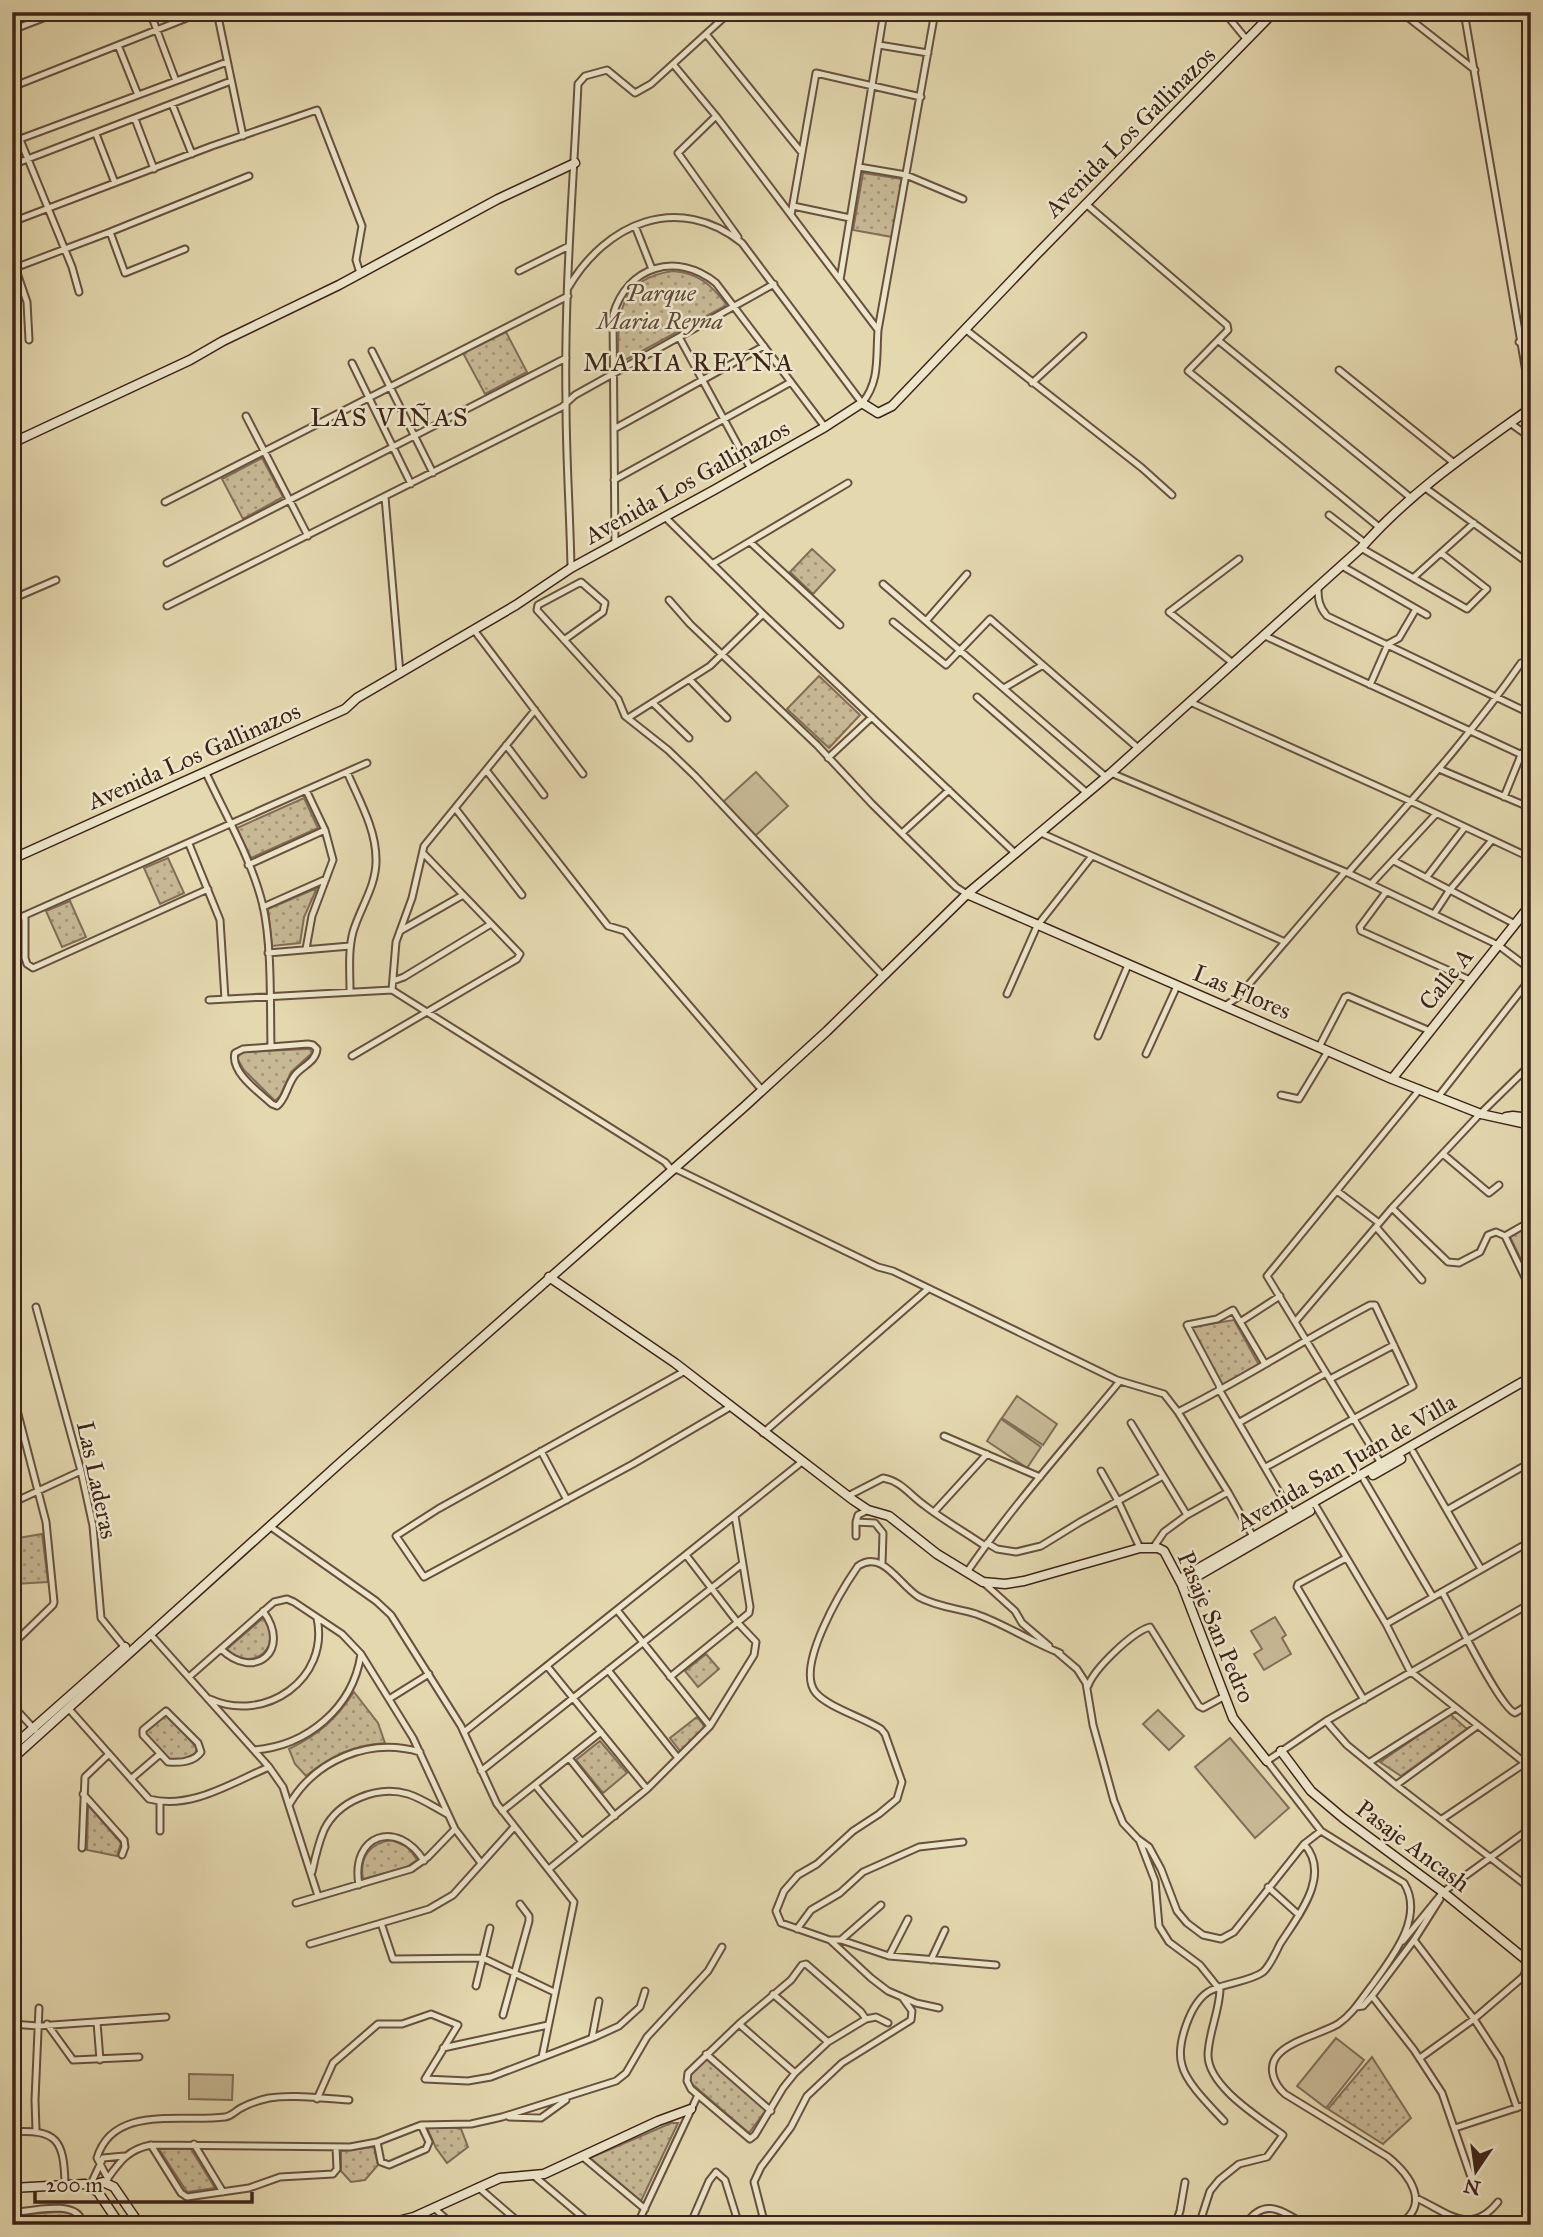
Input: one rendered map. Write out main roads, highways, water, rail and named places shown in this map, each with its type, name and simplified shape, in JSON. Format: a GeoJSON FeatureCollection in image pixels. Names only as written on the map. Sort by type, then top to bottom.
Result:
{"type":"FeatureCollection","features":[{"type":"Feature","properties":{"kind":"district","name":"MARIA REYNA"},"geometry":{"type":"Point","coordinates":[689,362]}},
{"type":"Feature","properties":{"kind":"district","name":"LAS VIÑAS"},"geometry":{"type":"Point","coordinates":[390,417]}},
{"type":"Feature","properties":{"kind":"park label","name":"Parque Maria Reyna"},"geometry":{"type":"Point","coordinates":[660,307]}}]}
